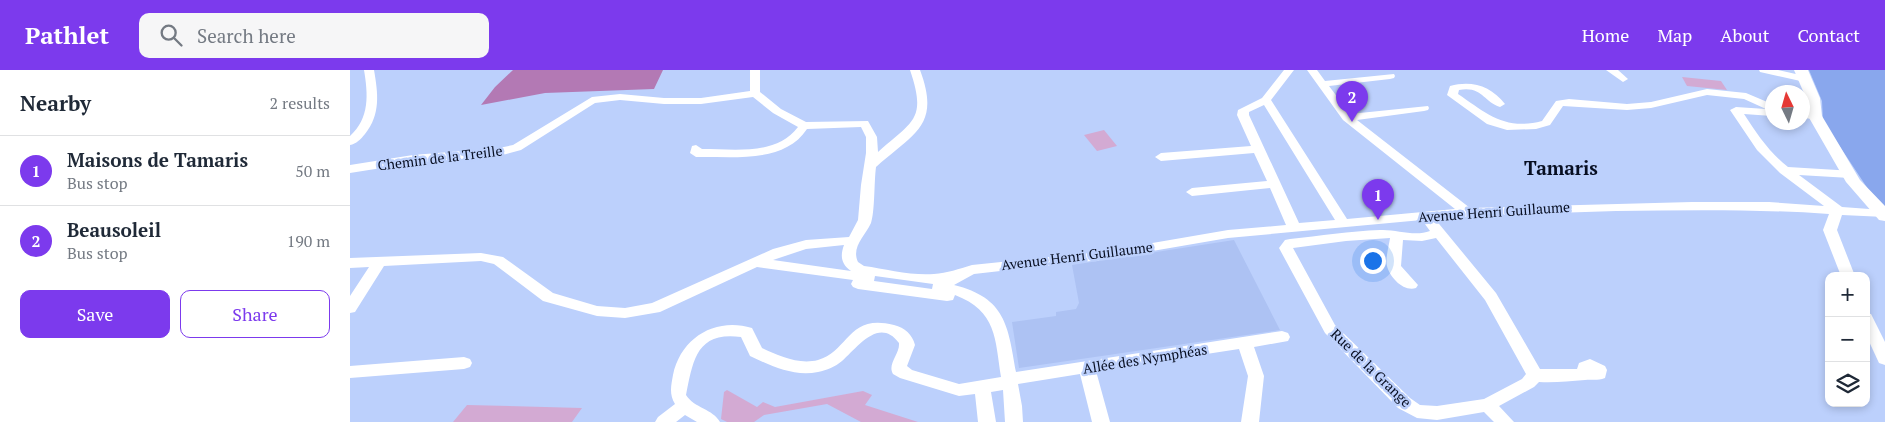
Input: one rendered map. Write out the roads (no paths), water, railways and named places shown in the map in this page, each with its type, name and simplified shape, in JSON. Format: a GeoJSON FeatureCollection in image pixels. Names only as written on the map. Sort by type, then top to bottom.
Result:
{"type":"FeatureCollection","features":[{"type":"Feature","properties":{"kind":"main road"},"geometry":{"type":"LineString","coordinates":[[1810,91],[1813,98],[1810,110]]}},
{"type":"Feature","properties":{"kind":"main road"},"geometry":{"type":"LineString","coordinates":[[1810,115],[1850,174],[1884,215]]}},
{"type":"Feature","properties":{"kind":"street"},"geometry":{"type":"LineString","coordinates":[[350,142],[371,119],[373,98],[369,70]]}},
{"type":"Feature","properties":{"kind":"street"},"geometry":{"type":"LineString","coordinates":[[350,263],[481,257],[498,260],[526,283],[548,297],[597,311],[625,313],[655,308],[755,262],[798,245],[818,241],[854,241],[865,220],[867,183],[872,164],[872,143],[868,127],[864,123],[804,126],[777,111],[755,94],[755,70]]}},
{"type":"Feature","properties":{"kind":"street"},"geometry":{"type":"LineString","coordinates":[[872,164],[919,122],[924,95],[915,70]]}},
{"type":"Feature","properties":{"kind":"street"},"geometry":{"type":"LineString","coordinates":[[1289,70],[1266,100],[1244,110],[1243,116],[1294,227]]}},
{"type":"Feature","properties":{"kind":"street"},"geometry":{"type":"LineString","coordinates":[[1312,70],[1347,118],[1468,212]]}},
{"type":"Feature","properties":{"kind":"street"},"geometry":{"type":"LineString","coordinates":[[1611,70],[1623,79]]}},
{"type":"Feature","properties":{"kind":"street"},"geometry":{"type":"LineString","coordinates":[[1764,70],[1803,74]]}},
{"type":"Feature","properties":{"kind":"street"},"geometry":{"type":"LineString","coordinates":[[1323,84],[1390,76]]}},
{"type":"Feature","properties":{"kind":"street"},"geometry":{"type":"LineString","coordinates":[[1500,104],[1474,85],[1464,84],[1454,88],[1452,95],[1490,122],[1507,127],[1536,126],[1546,123],[1560,103],[1569,102],[1627,107],[1651,105],[1707,92],[1746,96],[1765,105]]}},
{"type":"Feature","properties":{"kind":"street","name":"Chemin de la Treille"},"geometry":{"type":"LineString","coordinates":[[350,169],[413,159],[499,152],[517,148],[546,132],[592,100],[620,97],[664,101],[701,101],[755,94]]}},
{"type":"Feature","properties":{"kind":"street"},"geometry":{"type":"LineString","coordinates":[[1266,100],[1343,223]]}},
{"type":"Feature","properties":{"kind":"street"},"geometry":{"type":"LineString","coordinates":[[1347,118],[1424,108]]}},
{"type":"Feature","properties":{"kind":"street"},"geometry":{"type":"LineString","coordinates":[[1765,112],[1736,110],[1762,148],[1784,170],[1837,210],[1830,230],[1846,272]]}},
{"type":"Feature","properties":{"kind":"street"},"geometry":{"type":"LineString","coordinates":[[696,149],[696,152],[763,150],[778,147],[791,142],[804,126]]}},
{"type":"Feature","properties":{"kind":"street"},"geometry":{"type":"LineString","coordinates":[[1161,158],[1259,149]]}},
{"type":"Feature","properties":{"kind":"street"},"geometry":{"type":"LineString","coordinates":[[1784,170],[1850,174]]}},
{"type":"Feature","properties":{"kind":"street"},"geometry":{"type":"LineString","coordinates":[[1192,192],[1273,184]]}},
{"type":"Feature","properties":{"kind":"street","name":"Avenue Henri Guillaume"},"geometry":{"type":"LineString","coordinates":[[854,241],[850,246],[849,260],[856,268],[931,279],[950,288],[987,268],[1100,256],[1213,236],[1468,212],[1569,207],[1692,206],[1837,210],[1884,215]]}},
{"type":"Feature","properties":{"kind":"street"},"geometry":{"type":"LineString","coordinates":[[1425,216],[1491,297],[1535,375],[1560,377],[1588,373]]}},
{"type":"Feature","properties":{"kind":"street","name":"Rue de la Grange"},"geometry":{"type":"LineString","coordinates":[[1441,237],[1414,239],[1382,234],[1290,243],[1286,248],[1330,329],[1417,416],[1487,405],[1528,383],[1535,375]]}},
{"type":"Feature","properties":{"kind":"street"},"geometry":{"type":"LineString","coordinates":[[1397,236],[1394,266],[1411,285]]}},
{"type":"Feature","properties":{"kind":"street"},"geometry":{"type":"LineString","coordinates":[[796,269],[789,261],[789,257],[798,245]]}},
{"type":"Feature","properties":{"kind":"street"},"geometry":{"type":"LineString","coordinates":[[350,308],[380,261]]}},
{"type":"Feature","properties":{"kind":"street"},"geometry":{"type":"LineString","coordinates":[[755,262],[796,269],[950,288],[988,318],[994,328],[1004,357],[1014,406],[1014,422]]}},
{"type":"Feature","properties":{"kind":"street"},"geometry":{"type":"LineString","coordinates":[[739,270],[849,283],[950,288]]}},
{"type":"Feature","properties":{"kind":"street"},"geometry":{"type":"LineString","coordinates":[[1870,327],[1885,359]]}},
{"type":"Feature","properties":{"kind":"street","name":"Allée des Nymphéas"},"geometry":{"type":"LineString","coordinates":[[684,406],[678,395],[686,358],[694,346],[705,337],[722,330],[736,329],[747,332],[756,352],[780,363],[806,368],[821,366],[833,359],[858,333],[886,328],[905,338],[906,353],[899,364],[899,370],[906,374],[959,390],[982,388],[1009,381],[1282,337]]}},
{"type":"Feature","properties":{"kind":"street"},"geometry":{"type":"LineString","coordinates":[[1245,343],[1256,376],[1250,422]]}},
{"type":"Feature","properties":{"kind":"street"},"geometry":{"type":"LineString","coordinates":[[350,372],[464,363]]}},
{"type":"Feature","properties":{"kind":"street"},"geometry":{"type":"LineString","coordinates":[[1087,368],[1101,422]]}},
{"type":"Feature","properties":{"kind":"street"},"geometry":{"type":"LineString","coordinates":[[982,388],[987,422]]}},
{"type":"Feature","properties":{"kind":"street"},"geometry":{"type":"LineString","coordinates":[[1487,405],[1505,422]]}},
{"type":"Feature","properties":{"kind":"street"},"geometry":{"type":"LineString","coordinates":[[664,422],[684,406],[711,422]]}},
{"type":"Feature","properties":{"kind":"place","name":"Beausoleil"},"geometry":{"type":"Point","coordinates":[1352,122]}},
{"type":"Feature","properties":{"kind":"place","name":"Maisons de Tamaris"},"geometry":{"type":"Point","coordinates":[1378,220]}},
{"type":"Feature","properties":{"kind":"district","name":"Tamaris"},"geometry":{"type":"Point","coordinates":[1561,168]}}]}
